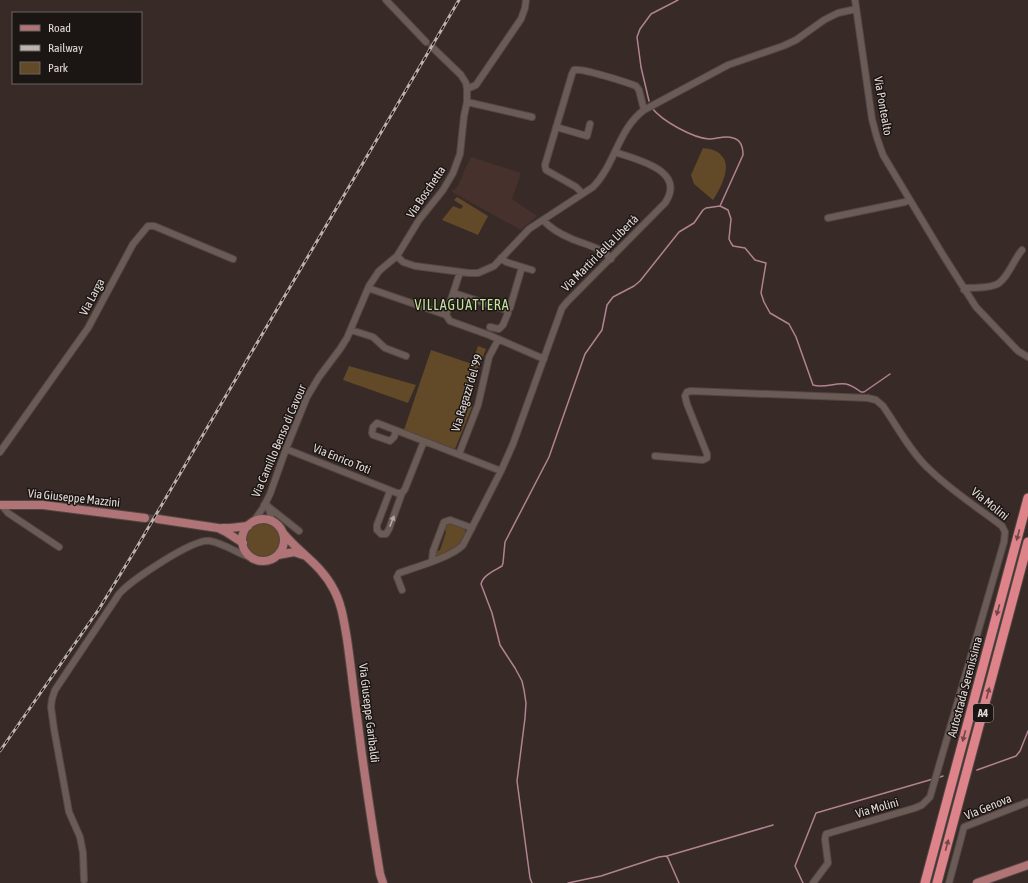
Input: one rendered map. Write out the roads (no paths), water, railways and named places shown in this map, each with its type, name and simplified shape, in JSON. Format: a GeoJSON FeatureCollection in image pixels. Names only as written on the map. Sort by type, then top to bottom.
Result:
{"type":"FeatureCollection","features":[{"type":"Feature","properties":{"kind":"highway","name":"Autostrada Serenissima"},"geometry":{"type":"LineString","coordinates":[[925,883],[1028,498]]}},
{"type":"Feature","properties":{"kind":"highway","name":"Autostrada Serenissima"},"geometry":{"type":"LineString","coordinates":[[937,883],[1028,542]]}},
{"type":"Feature","properties":{"kind":"main road","name":"Via Giuseppe Mazzini"},"geometry":{"type":"LineString","coordinates":[[2,505],[55,506],[145,518]]}},
{"type":"Feature","properties":{"kind":"main road"},"geometry":{"type":"LineString","coordinates":[[158,519],[218,528],[230,528],[250,524],[259,519],[272,520],[281,528],[283,533],[284,545],[278,555]]}},
{"type":"Feature","properties":{"kind":"main road"},"geometry":{"type":"LineString","coordinates":[[250,524],[244,531],[243,543],[247,553],[256,559],[267,560],[278,555],[294,552],[308,557]]}},
{"type":"Feature","properties":{"kind":"main road"},"geometry":{"type":"LineString","coordinates":[[218,528],[232,535],[243,543]]}},
{"type":"Feature","properties":{"kind":"main road","name":"Via Giuseppe Garibaldi"},"geometry":{"type":"LineString","coordinates":[[283,533],[291,543],[308,557],[326,577],[333,588],[342,609],[361,749],[380,874],[383,883]]}},
{"type":"Feature","properties":{"kind":"main road"},"geometry":{"type":"LineString","coordinates":[[977,883],[1028,865]]}},
{"type":"Feature","properties":{"kind":"street"},"geometry":{"type":"LineString","coordinates":[[386,0],[426,42]]}},
{"type":"Feature","properties":{"kind":"street"},"geometry":{"type":"LineString","coordinates":[[432,47],[461,75],[468,89],[476,85],[521,19],[526,0]]}},
{"type":"Feature","properties":{"kind":"street","name":"Via Pontealto"},"geometry":{"type":"LineString","coordinates":[[855,0],[872,119],[883,155],[964,290],[976,307],[1018,351],[1028,357]]}},
{"type":"Feature","properties":{"kind":"street"},"geometry":{"type":"LineString","coordinates":[[397,256],[403,262],[414,266],[460,272],[478,273],[494,266],[529,229],[593,187],[600,180],[628,128],[636,116],[644,110],[728,66],[796,40],[824,20],[838,13],[856,9]]}},
{"type":"Feature","properties":{"kind":"street"},"geometry":{"type":"LineString","coordinates":[[582,193],[576,187],[546,170],[545,165],[574,70],[636,86],[639,90],[644,110]]}},
{"type":"Feature","properties":{"kind":"street","name":"Via Boschetta"},"geometry":{"type":"LineString","coordinates":[[397,256],[419,220],[443,190],[453,173],[460,154],[468,89]]}},
{"type":"Feature","properties":{"kind":"street"},"geometry":{"type":"LineString","coordinates":[[467,102],[532,117]]}},
{"type":"Feature","properties":{"kind":"street"},"geometry":{"type":"LineString","coordinates":[[556,127],[587,136],[590,124]]}},
{"type":"Feature","properties":{"kind":"street","name":"Via Martiri della Libertà"},"geometry":{"type":"LineString","coordinates":[[402,590],[397,577],[399,573],[458,550],[463,545],[501,471],[562,308],[665,203],[668,198],[670,187],[668,178],[664,173],[646,163],[615,152]]}},
{"type":"Feature","properties":{"kind":"street"},"geometry":{"type":"LineString","coordinates":[[828,218],[906,202],[909,200]]}},
{"type":"Feature","properties":{"kind":"street"},"geometry":{"type":"LineString","coordinates":[[543,220],[552,229],[571,239],[605,253],[611,259]]}},
{"type":"Feature","properties":{"kind":"street","name":"Via Larga"},"geometry":{"type":"LineString","coordinates":[[0,452],[88,328],[133,244],[148,226],[154,226],[233,259]]}},
{"type":"Feature","properties":{"kind":"street"},"geometry":{"type":"LineString","coordinates":[[964,290],[966,288],[994,286],[1000,283],[1022,250]]}},
{"type":"Feature","properties":{"kind":"street","name":"Via Camillo Benso di Cavour"},"geometry":{"type":"LineString","coordinates":[[250,524],[266,506],[286,449],[307,398],[319,377],[340,350],[351,330],[368,288],[379,271],[397,256]]}},
{"type":"Feature","properties":{"kind":"street"},"geometry":{"type":"LineString","coordinates":[[501,258],[506,262],[532,270]]}},
{"type":"Feature","properties":{"kind":"street"},"geometry":{"type":"LineString","coordinates":[[506,310],[510,308],[522,267]]}},
{"type":"Feature","properties":{"kind":"street"},"geometry":{"type":"LineString","coordinates":[[446,315],[460,272]]}},
{"type":"Feature","properties":{"kind":"street"},"geometry":{"type":"LineString","coordinates":[[368,288],[446,315],[450,322],[544,359]]}},
{"type":"Feature","properties":{"kind":"street"},"geometry":{"type":"LineString","coordinates":[[454,293],[506,310]]}},
{"type":"Feature","properties":{"kind":"street"},"geometry":{"type":"LineString","coordinates":[[490,327],[499,328],[503,325],[508,313],[506,310]]}},
{"type":"Feature","properties":{"kind":"street"},"geometry":{"type":"LineString","coordinates":[[351,330],[373,337],[385,348],[406,356]]}},
{"type":"Feature","properties":{"kind":"street","name":"Via Ragazzi del '99"},"geometry":{"type":"LineString","coordinates":[[459,454],[478,405],[489,357],[498,340]]}},
{"type":"Feature","properties":{"kind":"street","name":"Via Molini"},"geometry":{"type":"LineString","coordinates":[[655,456],[703,460],[707,458],[707,454],[687,404],[685,396],[687,392],[868,398],[876,400],[883,406],[927,467],[940,479],[1002,526],[1005,532],[1004,542],[930,797],[922,805],[826,834],[828,862],[813,883]]}},
{"type":"Feature","properties":{"kind":"street"},"geometry":{"type":"LineString","coordinates":[[396,430],[501,471]]}},
{"type":"Feature","properties":{"kind":"street"},"geometry":{"type":"LineString","coordinates":[[390,491],[377,525],[377,530],[381,534],[386,534],[389,529],[402,493],[405,489],[424,441]]}},
{"type":"Feature","properties":{"kind":"street","name":"Via Enrico Toti"},"geometry":{"type":"LineString","coordinates":[[286,449],[390,491],[402,493]]}},
{"type":"Feature","properties":{"kind":"street"},"geometry":{"type":"LineString","coordinates":[[2,505],[8,513],[59,547]]}},
{"type":"Feature","properties":{"kind":"street"},"geometry":{"type":"LineString","coordinates":[[266,506],[272,520]]}},
{"type":"Feature","properties":{"kind":"street"},"geometry":{"type":"LineString","coordinates":[[266,506],[298,531]]}},
{"type":"Feature","properties":{"kind":"street"},"geometry":{"type":"LineString","coordinates":[[432,561],[433,551],[444,522],[450,520],[472,528]]}},
{"type":"Feature","properties":{"kind":"street"},"geometry":{"type":"LineString","coordinates":[[227,547],[233,543],[234,539],[232,535]]}},
{"type":"Feature","properties":{"kind":"street"},"geometry":{"type":"LineString","coordinates":[[84,880],[83,853],[80,837],[69,812],[54,729],[51,707],[54,694],[125,587],[163,561],[200,542],[209,541],[256,559]]}},
{"type":"Feature","properties":{"kind":"street"},"geometry":{"type":"LineString","coordinates":[[227,547],[243,543]]}},
{"type":"Feature","properties":{"kind":"street","name":"Via Genova"},"geometry":{"type":"LineString","coordinates":[[949,883],[964,827],[1028,802]]}},
{"type":"Feature","properties":{"kind":"waterway"},"geometry":{"type":"LineString","coordinates":[[649,101],[641,67],[637,37],[640,29],[651,14],[678,0]]}},
{"type":"Feature","properties":{"kind":"waterway"},"geometry":{"type":"LineString","coordinates":[[532,883],[530,878],[517,781],[525,718],[526,703],[524,690],[522,681],[500,645],[492,613],[481,584],[486,576],[502,566],[505,542],[549,457],[585,354],[602,330],[607,305],[613,297],[634,286],[640,281],[679,232],[694,223],[703,210],[706,208],[720,206],[743,155],[741,145],[736,139],[730,137],[709,139],[695,136],[670,123],[652,108]]}},
{"type":"Feature","properties":{"kind":"waterway"},"geometry":{"type":"LineString","coordinates":[[720,206],[728,210],[731,219],[729,239],[733,246],[745,248],[755,260],[766,263],[761,293],[764,302],[770,313],[789,324],[796,337],[813,385],[821,386],[846,384],[861,392],[864,392],[890,374]]}},
{"type":"Feature","properties":{"kind":"waterway"},"geometry":{"type":"LineString","coordinates":[[977,770],[1016,756],[1020,751],[1028,731]]}},
{"type":"Feature","properties":{"kind":"waterway"},"geometry":{"type":"LineString","coordinates":[[937,778],[943,776]]}},
{"type":"Feature","properties":{"kind":"waterway"},"geometry":{"type":"LineString","coordinates":[[803,883],[795,866],[816,813],[933,779]]}},
{"type":"Feature","properties":{"kind":"waterway"},"geometry":{"type":"LineString","coordinates":[[667,856],[773,825]]}},
{"type":"Feature","properties":{"kind":"waterway"},"geometry":{"type":"LineString","coordinates":[[568,883],[601,876],[666,856],[679,883]]}},
{"type":"Feature","properties":{"kind":"tunnel"},"geometry":{"type":"LineString","coordinates":[[145,518],[158,519]]}},
{"type":"Feature","properties":{"kind":"railway"},"geometry":{"type":"LineString","coordinates":[[0,751],[99,609],[134,552],[459,0]]}},
{"type":"Feature","properties":{"kind":"district","name":"VILLAGUATTERA"},"geometry":{"type":"Point","coordinates":[462,305]}}]}
